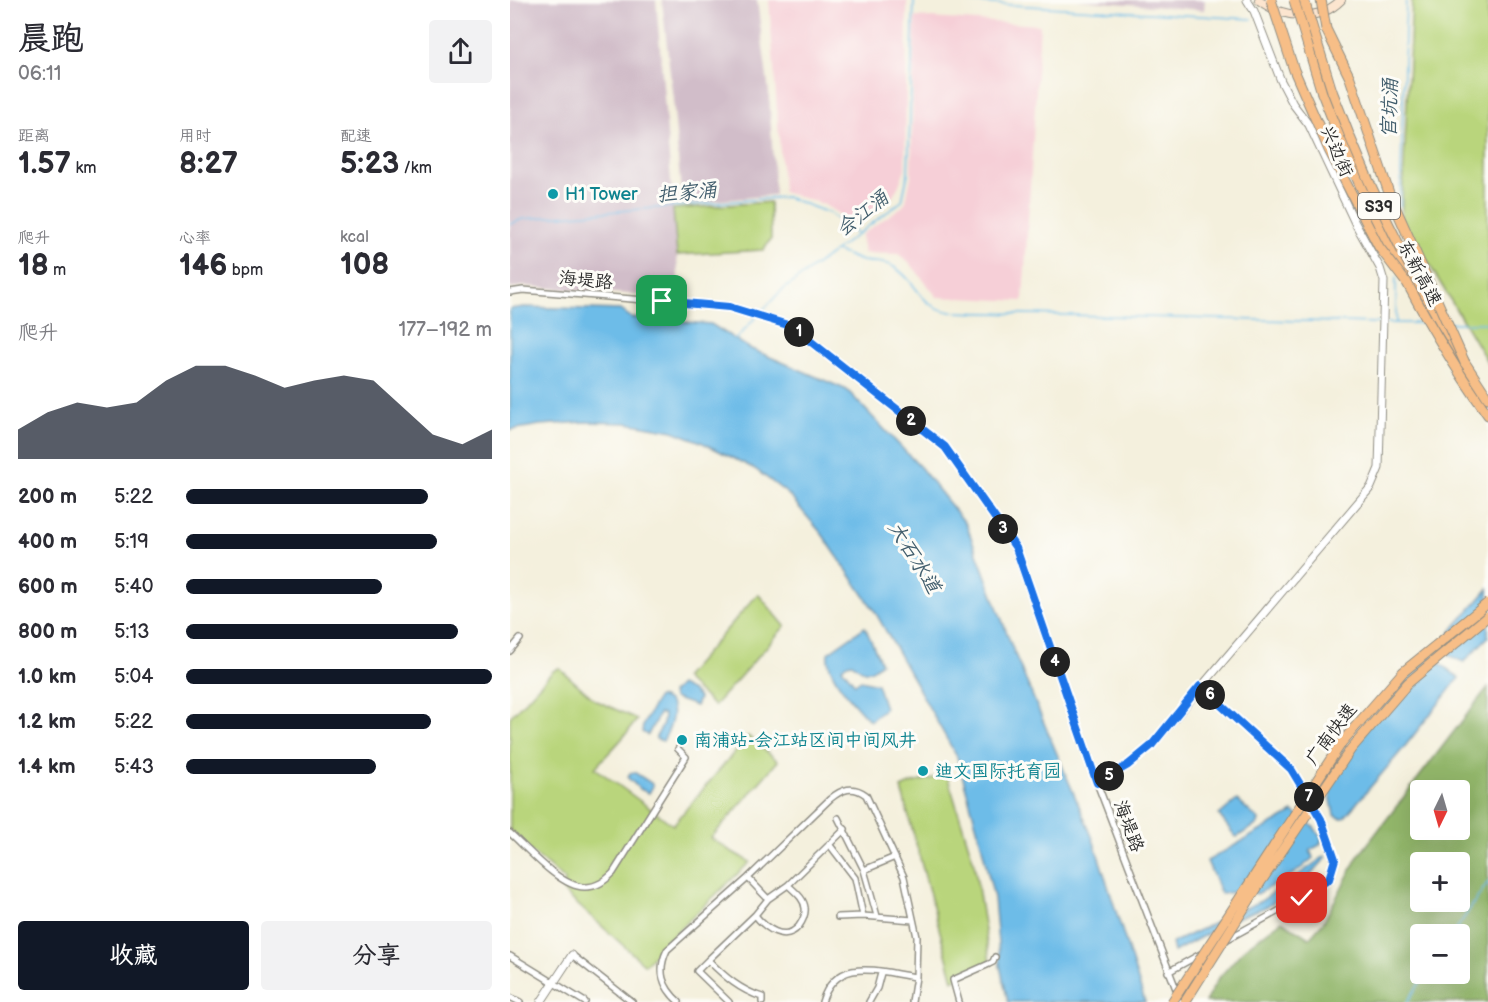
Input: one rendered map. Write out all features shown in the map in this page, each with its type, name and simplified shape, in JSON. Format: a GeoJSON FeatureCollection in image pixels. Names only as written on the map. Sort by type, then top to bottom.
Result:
{"type":"FeatureCollection","features":[{"type":"Feature","properties":{"kind":"highway"},"geometry":{"type":"LineString","coordinates":[[1272,0],[1277,24],[1294,70],[1329,150],[1379,247],[1405,281]]}},
{"type":"Feature","properties":{"kind":"highway","name":"东新高速"},"geometry":{"type":"LineString","coordinates":[[1294,0],[1322,93],[1358,185],[1422,314],[1488,416]]}},
{"type":"Feature","properties":{"kind":"highway","name":"东新高速"},"geometry":{"type":"LineString","coordinates":[[1304,0],[1332,91],[1378,206],[1443,329],[1488,398]]}},
{"type":"Feature","properties":{"kind":"highway"},"geometry":{"type":"LineString","coordinates":[[1321,0],[1326,29],[1350,78],[1389,193],[1465,363]]}},
{"type":"Feature","properties":{"kind":"highway","name":"广南快速"},"geometry":{"type":"LineString","coordinates":[[1172,1002],[1342,742],[1403,672],[1488,603]]}},
{"type":"Feature","properties":{"kind":"highway","name":"广南快速"},"geometry":{"type":"LineString","coordinates":[[1183,1002],[1351,749],[1408,683],[1488,616]]}},
{"type":"Feature","properties":{"kind":"main road"},"geometry":{"type":"LineString","coordinates":[[1259,0],[1272,10],[1311,15],[1326,12],[1341,0]]}},
{"type":"Feature","properties":{"kind":"street","name":"兴边街"},"geometry":{"type":"LineString","coordinates":[[1097,783],[1128,765],[1151,746],[1371,487],[1379,468],[1384,281],[1380,268],[1350,213],[1309,125],[1293,104],[1281,81],[1254,11],[1247,0]]}},
{"type":"Feature","properties":{"kind":"street","name":"海堤路"},"geometry":{"type":"LineString","coordinates":[[510,292],[523,290],[729,307],[791,326],[945,447],[1016,548],[1097,783],[1168,972],[1183,1002]]}},
{"type":"Feature","properties":{"kind":"street"},"geometry":{"type":"LineString","coordinates":[[510,651],[520,639]]}},
{"type":"Feature","properties":{"kind":"street"},"geometry":{"type":"LineString","coordinates":[[1168,972],[1302,898],[1329,879],[1335,859],[1321,819],[1291,769],[1200,686]]}},
{"type":"Feature","properties":{"kind":"street"},"geometry":{"type":"LineString","coordinates":[[510,833],[569,883],[585,887],[602,883],[613,873],[686,757],[678,749]]}},
{"type":"Feature","properties":{"kind":"street"},"geometry":{"type":"LineString","coordinates":[[679,1002],[669,993],[663,982],[661,961],[666,950],[748,878],[830,799],[839,792],[850,789],[859,790],[866,795],[904,877],[917,937],[916,977],[912,1002]]}},
{"type":"Feature","properties":{"kind":"street"},"geometry":{"type":"LineString","coordinates":[[838,818],[864,870],[877,916]]}},
{"type":"Feature","properties":{"kind":"street"},"geometry":{"type":"LineString","coordinates":[[729,1002],[697,971],[768,899],[788,885],[844,829]]}},
{"type":"Feature","properties":{"kind":"street"},"geometry":{"type":"LineString","coordinates":[[829,844],[855,878],[863,916]]}},
{"type":"Feature","properties":{"kind":"street"},"geometry":{"type":"LineString","coordinates":[[864,870],[895,857]]}},
{"type":"Feature","properties":{"kind":"street"},"geometry":{"type":"LineString","coordinates":[[748,878],[768,899]]}},
{"type":"Feature","properties":{"kind":"street"},"geometry":{"type":"LineString","coordinates":[[754,915],[763,926],[774,932],[785,934],[796,930],[802,922],[805,909],[800,897],[788,885]]}},
{"type":"Feature","properties":{"kind":"street"},"geometry":{"type":"LineString","coordinates":[[837,917],[877,916],[913,920]]}},
{"type":"Feature","properties":{"kind":"street"},"geometry":{"type":"LineString","coordinates":[[541,1002],[572,955],[632,1002]]}},
{"type":"Feature","properties":{"kind":"street"},"geometry":{"type":"LineString","coordinates":[[510,956],[585,1002]]}},
{"type":"Feature","properties":{"kind":"street"},"geometry":{"type":"LineString","coordinates":[[959,1002],[953,980],[993,962],[995,957]]}},
{"type":"Feature","properties":{"kind":"street"},"geometry":{"type":"LineString","coordinates":[[708,960],[728,980],[748,993],[762,997],[762,1002]]}},
{"type":"Feature","properties":{"kind":"street"},"geometry":{"type":"LineString","coordinates":[[822,1002],[827,987],[845,972],[858,970],[916,977]]}},
{"type":"Feature","properties":{"kind":"street"},"geometry":{"type":"LineString","coordinates":[[869,1002],[877,988],[881,973]]}},
{"type":"Feature","properties":{"kind":"street"},"geometry":{"type":"LineString","coordinates":[[510,997],[520,1002]]}},
{"type":"Feature","properties":{"kind":"shaded area"},"geometry":{"type":"Polygon","coordinates":[[[510,0],[656,0],[679,298],[524,286],[510,288],[510,0]]]}},
{"type":"Feature","properties":{"kind":"shaded area"},"geometry":{"type":"Polygon","coordinates":[[[662,0],[757,0],[769,93],[775,195],[682,204],[662,0]]]}},
{"type":"Feature","properties":{"kind":"shaded area"},"geometry":{"type":"Polygon","coordinates":[[[769,0],[907,0],[905,169],[893,196],[853,223],[823,204],[783,192],[769,0]]]}},
{"type":"Feature","properties":{"kind":"shaded area"},"geometry":{"type":"Polygon","coordinates":[[[1077,0],[1205,0],[1204,10],[1077,0]]]}},
{"type":"Feature","properties":{"kind":"shaded area"},"geometry":{"type":"Polygon","coordinates":[[[915,17],[1040,25],[1023,301],[937,297],[909,262],[898,254],[864,253],[861,235],[903,206],[906,201],[911,177],[915,17]]]}},
{"type":"Feature","properties":{"kind":"green space"},"geometry":{"type":"Polygon","coordinates":[[[1412,0],[1488,0],[1488,363],[1429,264],[1401,223],[1412,0]]]}},
{"type":"Feature","properties":{"kind":"green space"},"geometry":{"type":"Polygon","coordinates":[[[770,202],[771,239],[763,250],[677,255],[673,209],[770,202]]]}},
{"type":"Feature","properties":{"kind":"green space"},"geometry":{"type":"Polygon","coordinates":[[[758,594],[785,626],[714,706],[684,678],[758,594]]]}},
{"type":"Feature","properties":{"kind":"green space"},"geometry":{"type":"Polygon","coordinates":[[[559,668],[595,700],[637,719],[595,768],[673,825],[748,736],[778,761],[711,838],[750,862],[645,965],[566,894],[563,890],[565,880],[510,834],[510,717],[553,671],[559,668]]]}},
{"type":"Feature","properties":{"kind":"green space"},"geometry":{"type":"Polygon","coordinates":[[[1488,687],[1488,1002],[1205,1002],[1218,979],[1245,948],[1282,921],[1309,938],[1324,921],[1357,858],[1410,789],[1410,840],[1470,840],[1470,780],[1417,780],[1488,687]]]}},
{"type":"Feature","properties":{"kind":"green space"},"geometry":{"type":"Polygon","coordinates":[[[947,775],[974,863],[990,962],[953,980],[901,788],[912,783],[947,775]]]}},
{"type":"Feature","properties":{"kind":"water","name":"大石水道"},"geometry":{"type":"Polygon","coordinates":[[[524,307],[621,310],[632,318],[711,324],[749,348],[847,390],[921,468],[966,524],[1014,652],[1093,839],[1145,1002],[1008,1002],[1000,966],[994,898],[957,757],[874,610],[822,534],[788,494],[755,469],[673,431],[627,423],[584,422],[510,430],[510,309],[524,307]]]}},
{"type":"Feature","properties":{"kind":"water"},"geometry":{"type":"Polygon","coordinates":[[[1488,589],[1488,637],[1464,662],[1451,656],[1440,647],[1488,589]]]}},
{"type":"Feature","properties":{"kind":"water"},"geometry":{"type":"Polygon","coordinates":[[[865,627],[881,663],[869,671],[852,663],[842,668],[855,684],[861,680],[877,684],[885,708],[870,721],[836,680],[828,661],[828,653],[865,627]]]}},
{"type":"Feature","properties":{"kind":"water"},"geometry":{"type":"Polygon","coordinates":[[[1428,654],[1459,678],[1344,818],[1334,815],[1330,794],[1325,783],[1400,684],[1428,654]]]}},
{"type":"Feature","properties":{"kind":"water"},"geometry":{"type":"Polygon","coordinates":[[[680,685],[692,691],[699,698],[696,706],[673,698],[672,693],[680,685]]]}},
{"type":"Feature","properties":{"kind":"water"},"geometry":{"type":"Polygon","coordinates":[[[658,697],[665,699],[672,709],[671,722],[663,741],[656,737],[663,724],[664,714],[659,714],[648,735],[642,732],[643,725],[658,697]]]}},
{"type":"Feature","properties":{"kind":"water"},"geometry":{"type":"Polygon","coordinates":[[[634,772],[651,783],[653,786],[649,793],[640,789],[628,778],[630,773],[634,772]]]}},
{"type":"Feature","properties":{"kind":"water"},"geometry":{"type":"Polygon","coordinates":[[[1237,800],[1259,820],[1258,824],[1237,837],[1219,815],[1237,800]]]}},
{"type":"Feature","properties":{"kind":"water"},"geometry":{"type":"Polygon","coordinates":[[[1293,812],[1314,827],[1322,839],[1320,845],[1310,850],[1313,858],[1295,873],[1257,894],[1247,890],[1221,894],[1207,861],[1293,812]]]}},
{"type":"Feature","properties":{"kind":"water"},"geometry":{"type":"Polygon","coordinates":[[[1325,856],[1326,858],[1308,878],[1268,906],[1234,919],[1174,952],[1172,943],[1261,901],[1325,856]]]}},
{"type":"Feature","properties":{"kind":"waterway","name":"会江涌"},"geometry":{"type":"LineString","coordinates":[[760,313],[780,292],[902,201],[908,173],[914,0]]}},
{"type":"Feature","properties":{"kind":"waterway"},"geometry":{"type":"LineString","coordinates":[[927,0],[1252,19]]}},
{"type":"Feature","properties":{"kind":"waterway","name":"官坑涌"},"geometry":{"type":"LineString","coordinates":[[1400,206],[1406,0]]}},
{"type":"Feature","properties":{"kind":"waterway","name":"担家涌"},"geometry":{"type":"LineString","coordinates":[[510,224],[523,219],[786,197],[829,213],[857,234]]}},
{"type":"Feature","properties":{"kind":"waterway"},"geometry":{"type":"LineString","coordinates":[[836,251],[862,261],[890,265],[902,273],[925,300],[940,309],[951,312],[1379,323]]}},
{"type":"Feature","properties":{"kind":"waterway","name":"官坑涌"},"geometry":{"type":"LineString","coordinates":[[1396,277],[1396,322]]}},
{"type":"Feature","properties":{"kind":"waterway","name":"会江涌"},"geometry":{"type":"LineString","coordinates":[[735,340],[756,317]]}},
{"type":"Feature","properties":{"kind":"waterway"},"geometry":{"type":"LineString","coordinates":[[1387,323],[1424,323]]}},
{"type":"Feature","properties":{"kind":"waterway"},"geometry":{"type":"LineString","coordinates":[[1450,323],[1488,323]]}},
{"type":"Feature","properties":{"kind":"waterway"},"geometry":{"type":"LineString","coordinates":[[1460,924],[1488,882]]}},
{"type":"Feature","properties":{"kind":"waterway"},"geometry":{"type":"LineString","coordinates":[[1407,1002],[1419,984]]}},
{"type":"Feature","properties":{"kind":"place","name":"H1 Tower"},"geometry":{"type":"Point","coordinates":[553,194]}},
{"type":"Feature","properties":{"kind":"place","name":"南浦站-会江站区间中间风井"},"geometry":{"type":"Point","coordinates":[682,740]}},
{"type":"Feature","properties":{"kind":"place","name":"迪文国际托育园"},"geometry":{"type":"Point","coordinates":[923,771]}},
{"type":"Feature","properties":{"kind":"route"},"geometry":{"type":"LineString","coordinates":[[662,301],[729,307],[791,326],[945,447],[1016,548],[1097,783],[1128,765],[1151,746],[1200,686],[1291,769],[1321,819],[1335,859],[1329,879],[1302,898]]}}]}
